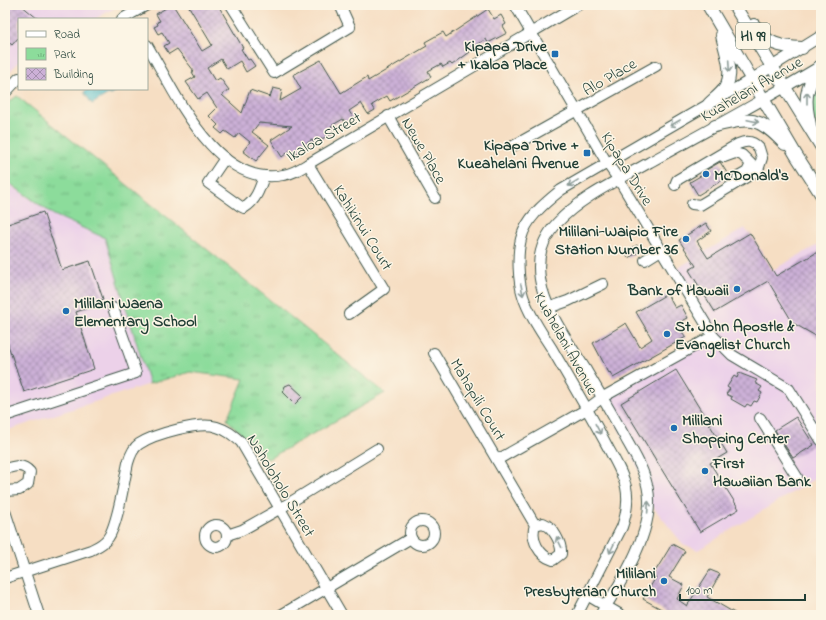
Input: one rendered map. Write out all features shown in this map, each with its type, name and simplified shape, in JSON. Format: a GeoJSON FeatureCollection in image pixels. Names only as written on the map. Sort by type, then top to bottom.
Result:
{"type":"FeatureCollection","features":[{"type":"Feature","properties":{"kind":"main road","name":"HI 99"},"geometry":{"type":"LineString","coordinates":[[708,5],[763,100],[821,194]]}},
{"type":"Feature","properties":{"kind":"main road","name":"HI 99"},"geometry":{"type":"LineString","coordinates":[[734,5],[772,66],[783,88],[821,146]]}},
{"type":"Feature","properties":{"kind":"main road"},"geometry":{"type":"LineString","coordinates":[[742,5],[760,34],[770,43],[780,46],[802,48]]}},
{"type":"Feature","properties":{"kind":"main road"},"geometry":{"type":"LineString","coordinates":[[709,104],[724,88],[728,79],[728,59],[724,49],[721,28]]}},
{"type":"Feature","properties":{"kind":"main road"},"geometry":{"type":"LineString","coordinates":[[812,132],[807,113],[806,94],[809,82],[820,66]]}},
{"type":"Feature","properties":{"kind":"main road"},"geometry":{"type":"LineString","coordinates":[[715,126],[742,120],[753,120],[765,125],[796,155]]}},
{"type":"Feature","properties":{"kind":"street"},"geometry":{"type":"LineString","coordinates":[[128,18],[147,5]]}},
{"type":"Feature","properties":{"kind":"street"},"geometry":{"type":"LineString","coordinates":[[231,5],[274,73],[350,27],[340,5]]}},
{"type":"Feature","properties":{"kind":"street","name":"Kipapa Drive"},"geometry":{"type":"LineString","coordinates":[[515,5],[607,163],[619,180],[713,336],[732,356],[789,389],[821,440]]}},
{"type":"Feature","properties":{"kind":"street","name":"Ikaloa Street"},"geometry":{"type":"LineString","coordinates":[[148,46],[201,134],[225,158],[240,168],[264,176],[283,175],[308,164],[578,5]]}},
{"type":"Feature","properties":{"kind":"street","name":"Kuahelani Avenue"},"geometry":{"type":"LineString","coordinates":[[577,615],[622,527],[627,512],[629,496],[624,478],[587,409],[537,324],[523,296],[519,256],[521,238],[539,208],[561,190],[752,79],[821,36]]}},
{"type":"Feature","properties":{"kind":"street","name":"Alo Place"},"geometry":{"type":"LineString","coordinates":[[513,146],[577,112],[656,66]]}},
{"type":"Feature","properties":{"kind":"street","name":"Kuahelani Avenue"},"geometry":{"type":"LineString","coordinates":[[602,611],[639,546],[647,520],[649,502],[646,480],[632,450],[603,397],[548,308],[540,284],[538,263],[546,238],[555,224],[570,209],[763,100],[820,66]]}},
{"type":"Feature","properties":{"kind":"street"},"geometry":{"type":"LineString","coordinates":[[5,93],[18,79]]}},
{"type":"Feature","properties":{"kind":"street","name":"Newe Place"},"geometry":{"type":"LineString","coordinates":[[388,116],[436,198]]}},
{"type":"Feature","properties":{"kind":"street"},"geometry":{"type":"LineString","coordinates":[[745,141],[756,144],[760,148],[762,158],[758,170],[700,206],[692,204],[747,172],[751,164],[742,155],[728,155],[674,185],[677,180],[738,144],[745,141]]}},
{"type":"Feature","properties":{"kind":"street"},"geometry":{"type":"LineString","coordinates":[[225,158],[208,183],[244,208],[254,200],[264,176]]}},
{"type":"Feature","properties":{"kind":"street","name":"Kahikinui Court"},"geometry":{"type":"LineString","coordinates":[[308,164],[384,289],[348,314]]}},
{"type":"Feature","properties":{"kind":"street"},"geometry":{"type":"LineString","coordinates":[[645,260],[661,250]]}},
{"type":"Feature","properties":{"kind":"street"},"geometry":{"type":"LineString","coordinates":[[548,308],[568,301],[603,284]]}},
{"type":"Feature","properties":{"kind":"street"},"geometry":{"type":"LineString","coordinates":[[5,416],[136,373],[112,308]]}},
{"type":"Feature","properties":{"kind":"street","name":"Mahapili Court"},"geometry":{"type":"LineString","coordinates":[[497,460],[587,409],[603,397],[713,336]]}},
{"type":"Feature","properties":{"kind":"street","name":"Mahapili Court"},"geometry":{"type":"LineString","coordinates":[[434,353],[535,525]]}},
{"type":"Feature","properties":{"kind":"street"},"geometry":{"type":"LineString","coordinates":[[760,418],[797,477]]}},
{"type":"Feature","properties":{"kind":"street","name":"Naholoholo Street"},"geometry":{"type":"LineString","coordinates":[[5,578],[91,550],[108,538],[113,526],[128,462],[138,445],[149,439],[194,425],[216,426],[230,432],[241,442],[281,508],[342,615]]}},
{"type":"Feature","properties":{"kind":"street"},"geometry":{"type":"LineString","coordinates":[[227,535],[242,530],[281,508],[377,449]]}},
{"type":"Feature","properties":{"kind":"street"},"geometry":{"type":"LineString","coordinates":[[5,469],[19,465],[25,466],[30,472],[28,484],[19,490],[5,491]]}},
{"type":"Feature","properties":{"kind":"street"},"geometry":{"type":"LineString","coordinates":[[5,511],[39,615]]}},
{"type":"Feature","properties":{"kind":"street"},"geometry":{"type":"LineString","coordinates":[[281,615],[411,538]]}},
{"type":"Feature","properties":{"kind":"street"},"geometry":{"type":"LineString","coordinates":[[587,595],[602,611],[621,615]]}},
{"type":"Feature","properties":{"kind":"shaded area"},"geometry":{"type":"Polygon","coordinates":[[[5,5],[120,5],[97,18],[18,18],[18,63],[5,76],[5,5]]]}},
{"type":"Feature","properties":{"kind":"shaded area","name":"Mililani Waena Elementary School"},"geometry":{"type":"Polygon","coordinates":[[[5,181],[54,215],[105,238],[149,384],[5,431],[5,181]]]}},
{"type":"Feature","properties":{"kind":"shaded area","name":"Mililani Shopping Center"},"geometry":{"type":"Polygon","coordinates":[[[745,228],[771,271],[821,243],[821,462],[813,467],[819,476],[698,550],[683,544],[649,502],[647,487],[603,397],[713,336],[673,271],[745,228]]]}},
{"type":"Feature","properties":{"kind":"green space"},"geometry":{"type":"Polygon","coordinates":[[[821,81],[821,131],[809,111],[821,81]]]}},
{"type":"Feature","properties":{"kind":"green space"},"geometry":{"type":"Polygon","coordinates":[[[17,96],[385,393],[268,459],[227,420],[244,379],[190,372],[149,384],[105,238],[54,215],[5,180],[5,105],[17,96]]]}},
{"type":"Feature","properties":{"kind":"water"},"geometry":{"type":"Polygon","coordinates":[[[86,90],[117,90],[112,95],[108,94],[92,104],[84,92],[86,90]]]}},
{"type":"Feature","properties":{"kind":"building"},"geometry":{"type":"Polygon","coordinates":[[[5,5],[21,5],[37,18],[18,18],[18,38],[12,45],[5,39],[5,5]]]}},
{"type":"Feature","properties":{"kind":"building"},"geometry":{"type":"Polygon","coordinates":[[[173,5],[202,51],[212,45],[188,5],[218,5],[243,48],[241,49],[248,60],[250,59],[255,66],[246,72],[240,61],[227,69],[221,59],[207,68],[215,81],[220,78],[229,90],[222,95],[242,113],[250,90],[270,97],[273,88],[282,90],[280,101],[301,89],[293,75],[321,60],[341,93],[367,77],[368,81],[427,46],[425,42],[443,32],[446,37],[488,9],[494,19],[501,15],[506,24],[503,26],[507,33],[488,43],[486,39],[468,50],[470,52],[452,65],[450,63],[443,67],[441,64],[428,71],[431,77],[390,101],[387,96],[372,105],[375,110],[368,114],[361,103],[349,111],[354,119],[346,124],[343,119],[331,126],[335,132],[314,143],[312,140],[299,148],[301,151],[294,154],[291,150],[282,157],[271,140],[292,126],[259,123],[252,132],[269,145],[256,161],[243,151],[250,142],[239,133],[235,138],[225,131],[222,134],[215,128],[218,125],[209,116],[217,108],[207,93],[198,99],[186,82],[195,77],[192,72],[194,71],[177,49],[169,54],[164,46],[169,43],[162,32],[158,34],[154,27],[158,25],[157,22],[160,21],[156,14],[173,5]]]}},
{"type":"Feature","properties":{"kind":"building"},"geometry":{"type":"Polygon","coordinates":[[[720,162],[729,176],[698,195],[690,182],[702,175],[701,173],[720,162]]]}},
{"type":"Feature","properties":{"kind":"building"},"geometry":{"type":"Polygon","coordinates":[[[43,212],[62,270],[90,261],[103,299],[94,302],[96,305],[76,312],[94,369],[24,392],[5,336],[5,225],[43,212]]]}},
{"type":"Feature","properties":{"kind":"building"},"geometry":{"type":"Polygon","coordinates":[[[706,223],[711,231],[697,241],[708,258],[750,233],[776,276],[821,250],[821,339],[793,323],[768,281],[715,312],[689,270],[696,266],[679,240],[706,223]]]}},
{"type":"Feature","properties":{"kind":"building"},"geometry":{"type":"Polygon","coordinates":[[[637,245],[641,251],[628,258],[625,252],[637,245]]]}},
{"type":"Feature","properties":{"kind":"building","name":"St. John Apostle & Evangelist Church"},"geometry":{"type":"Polygon","coordinates":[[[667,294],[675,308],[681,305],[688,318],[682,321],[687,329],[682,332],[686,337],[613,378],[593,343],[626,323],[640,347],[652,339],[636,312],[667,294]]]}},
{"type":"Feature","properties":{"kind":"building","name":"Mililani Shopping Center"},"geometry":{"type":"Polygon","coordinates":[[[676,370],[727,453],[710,463],[739,509],[700,532],[621,403],[676,370]]]}},
{"type":"Feature","properties":{"kind":"building"},"geometry":{"type":"Polygon","coordinates":[[[739,373],[757,380],[755,383],[762,387],[759,391],[762,393],[757,402],[754,401],[751,406],[747,404],[745,407],[731,399],[732,397],[726,394],[730,389],[727,387],[734,376],[737,378],[739,373]]]}},
{"type":"Feature","properties":{"kind":"building"},"geometry":{"type":"Polygon","coordinates":[[[290,384],[303,396],[295,404],[283,392],[285,386],[290,384]]]}},
{"type":"Feature","properties":{"kind":"building"},"geometry":{"type":"Polygon","coordinates":[[[796,417],[814,445],[793,458],[775,430],[796,417]]]}},
{"type":"Feature","properties":{"kind":"building","name":"Mililani Presbyterian Church"},"geometry":{"type":"Polygon","coordinates":[[[672,544],[685,551],[669,577],[684,585],[677,599],[687,606],[710,570],[720,574],[707,597],[738,615],[672,615],[643,599],[656,577],[653,575],[672,544]]]}},
{"type":"Feature","properties":{"kind":"place","name":"Kipapa Drive + Ikaloa Place"},"geometry":{"type":"Point","coordinates":[555,54]}},
{"type":"Feature","properties":{"kind":"place","name":"Kipapa Drive + Kueahelani Avenue"},"geometry":{"type":"Point","coordinates":[587,153]}},
{"type":"Feature","properties":{"kind":"place","name":"McDonald's"},"geometry":{"type":"Point","coordinates":[706,174]}},
{"type":"Feature","properties":{"kind":"place","name":"Mililani-Waipio Fire Station Number 36"},"geometry":{"type":"Point","coordinates":[686,239]}},
{"type":"Feature","properties":{"kind":"place","name":"Bank of Hawaii"},"geometry":{"type":"Point","coordinates":[737,289]}},
{"type":"Feature","properties":{"kind":"place","name":"Mililani Waena Elementary School"},"geometry":{"type":"Point","coordinates":[66,311]}},
{"type":"Feature","properties":{"kind":"place","name":"St. John Apostle & Evangelist Church"},"geometry":{"type":"Point","coordinates":[667,334]}},
{"type":"Feature","properties":{"kind":"place","name":"Mililani Shopping Center"},"geometry":{"type":"Point","coordinates":[674,428]}},
{"type":"Feature","properties":{"kind":"place","name":"First Hawaiian Bank"},"geometry":{"type":"Point","coordinates":[705,471]}},
{"type":"Feature","properties":{"kind":"place","name":"Mililani Presbyterian Church"},"geometry":{"type":"Point","coordinates":[664,581]}}]}
